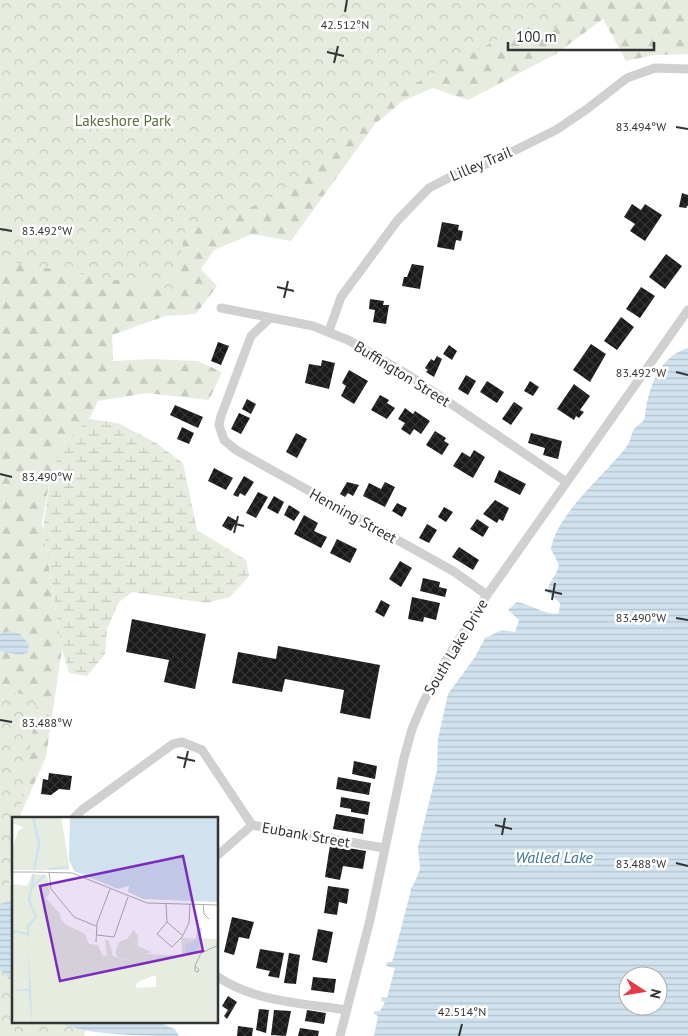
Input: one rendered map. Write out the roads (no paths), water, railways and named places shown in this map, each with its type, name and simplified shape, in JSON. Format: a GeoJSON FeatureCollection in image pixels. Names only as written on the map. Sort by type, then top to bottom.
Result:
{"type":"FeatureCollection","features":[{"type":"Feature","properties":{"kind":"street","name":"Lilley Trail"},"geometry":{"type":"LineString","coordinates":[[329,331],[341,297],[397,221],[429,188],[454,175],[489,163],[556,130],[588,109],[627,78],[655,68],[688,69]]}},
{"type":"Feature","properties":{"kind":"street","name":"Buffington Street"},"geometry":{"type":"LineString","coordinates":[[221,308],[329,331],[410,376],[565,481]]}},
{"type":"Feature","properties":{"kind":"street","name":"South Lake Drive"},"geometry":{"type":"LineString","coordinates":[[340,1036],[370,920],[404,758],[414,723],[443,666],[487,595],[565,481],[688,310]]}},
{"type":"Feature","properties":{"kind":"street","name":"Henning Street"},"geometry":{"type":"LineString","coordinates":[[269,319],[251,336],[221,416],[219,425],[224,440],[236,450],[453,572],[487,595]]}},
{"type":"Feature","properties":{"kind":"street","name":"Eubank Street"},"geometry":{"type":"LineString","coordinates":[[75,817],[173,744],[182,742],[202,750],[252,825],[384,848]]}},
{"type":"Feature","properties":{"kind":"street"},"geometry":{"type":"LineString","coordinates":[[219,854],[252,825]]}},
{"type":"Feature","properties":{"kind":"street"},"geometry":{"type":"LineString","coordinates":[[219,977],[232,987],[253,995],[346,1010]]}},
{"type":"Feature","properties":{"kind":"water","name":"Walled Lake"},"geometry":{"type":"Polygon","coordinates":[[[688,348],[688,1036],[374,1036],[378,1016],[374,1014],[374,1011],[380,1011],[385,1002],[381,1001],[382,997],[387,998],[395,968],[386,966],[387,962],[392,962],[410,889],[420,869],[418,847],[437,770],[438,739],[448,694],[475,657],[485,638],[502,630],[515,632],[519,620],[508,610],[517,602],[545,612],[559,613],[560,603],[547,592],[559,565],[551,549],[555,536],[562,522],[583,494],[627,446],[635,428],[644,419],[648,396],[656,376],[669,358],[688,348]]]}},
{"type":"Feature","properties":{"kind":"water"},"geometry":{"type":"Polygon","coordinates":[[[9,631],[20,634],[29,645],[28,652],[21,655],[0,651],[0,634],[9,631]]]}},
{"type":"Feature","properties":{"kind":"water"},"geometry":{"type":"Polygon","coordinates":[[[12,900],[12,980],[9,979],[0,969],[0,904],[12,900]]]}},
{"type":"Feature","properties":{"kind":"water"},"geometry":{"type":"Polygon","coordinates":[[[65,1024],[162,1024],[175,1029],[179,1036],[100,1033],[65,1024]]]}},
{"type":"Feature","properties":{"kind":"park label","name":"Lakeshore Park"},"geometry":{"type":"Point","coordinates":[123,121]}}]}
